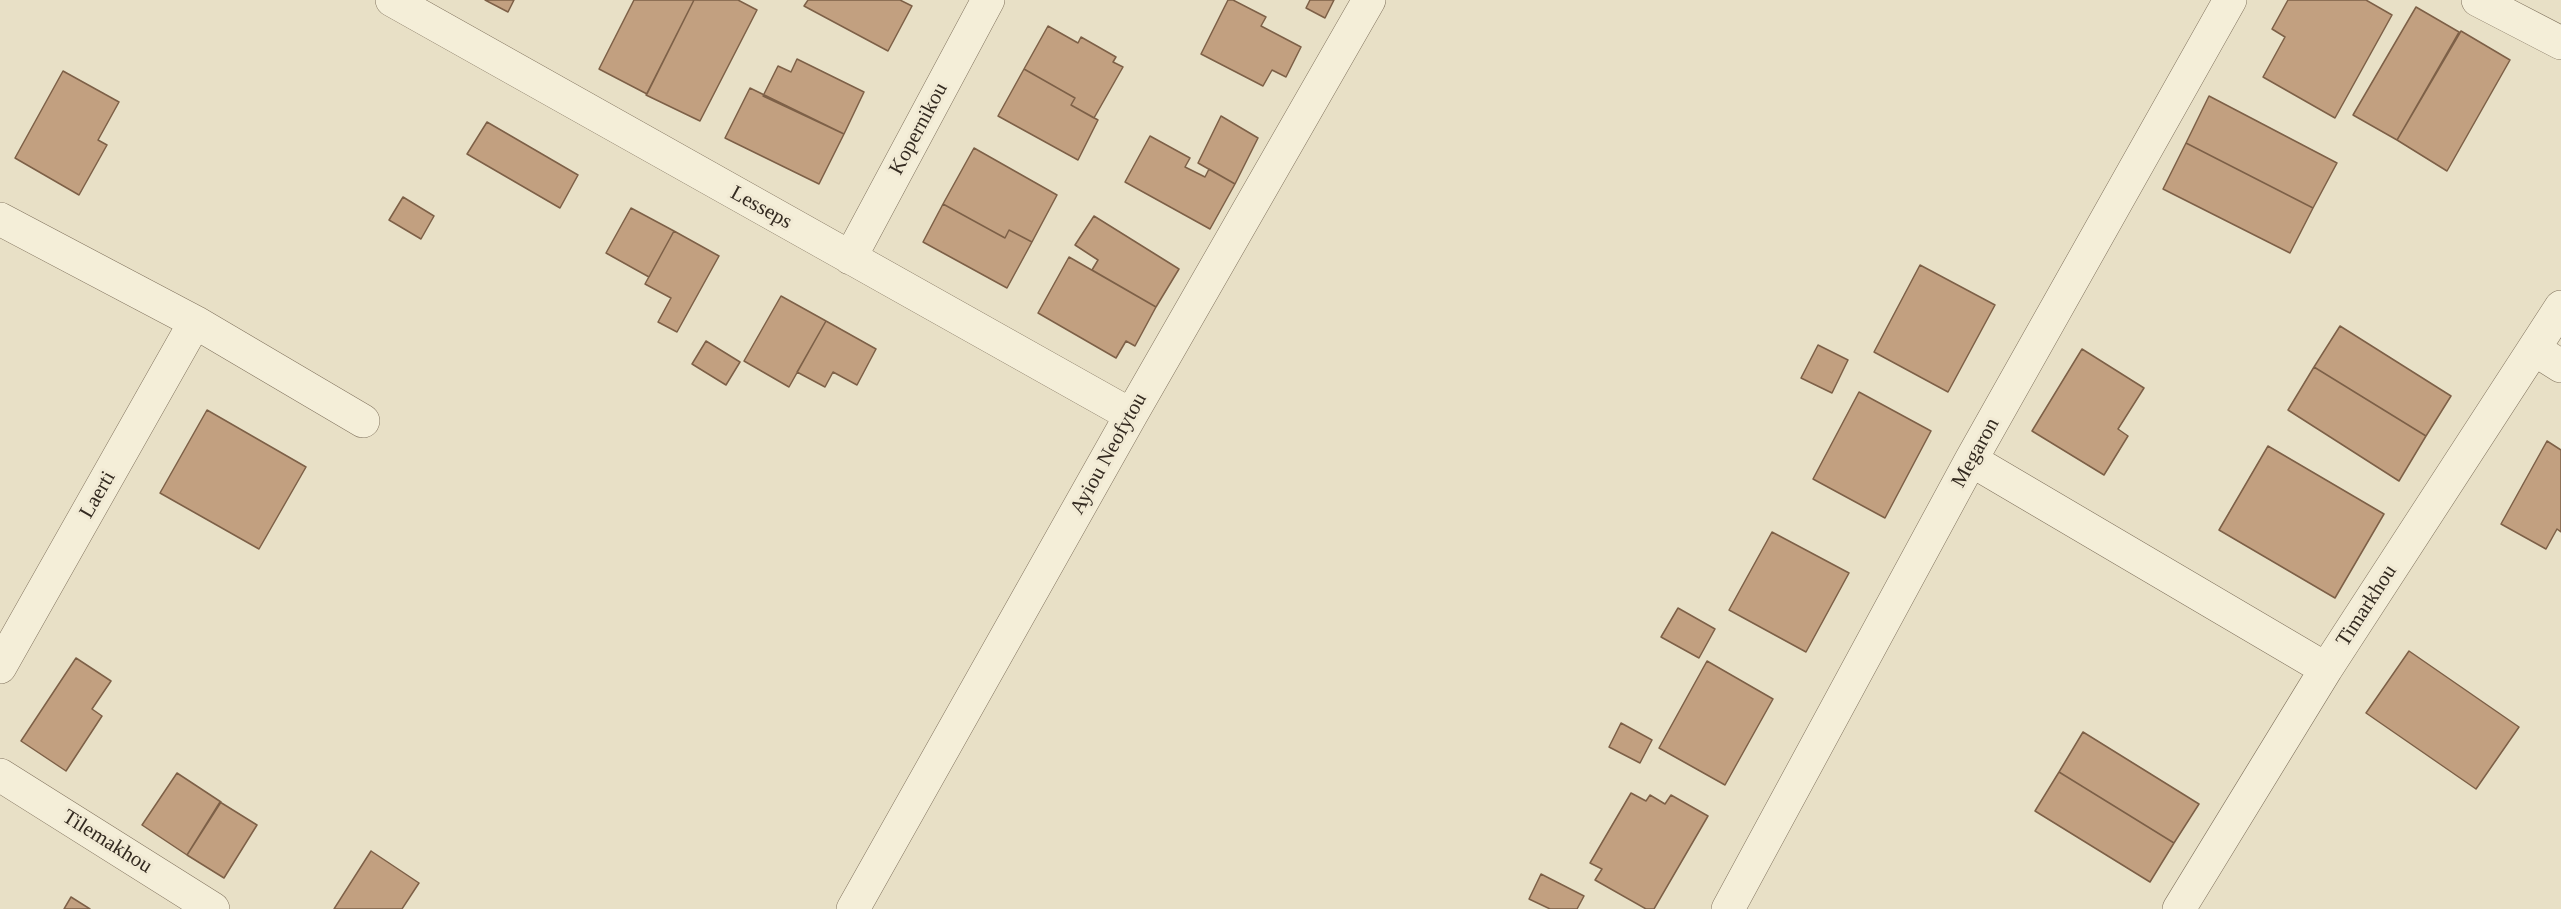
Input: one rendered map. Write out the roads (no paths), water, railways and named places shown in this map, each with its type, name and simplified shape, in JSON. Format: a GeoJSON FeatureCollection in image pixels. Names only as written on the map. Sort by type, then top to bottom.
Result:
{"type":"FeatureCollection","features":[{"type":"Feature","properties":{"kind":"street","name":"Lesseps"},"geometry":{"type":"LineString","coordinates":[[392,0],[1131,415]]}},
{"type":"Feature","properties":{"kind":"street","name":"Kopernikou"},"geometry":{"type":"LineString","coordinates":[[850,258],[988,0]]}},
{"type":"Feature","properties":{"kind":"street","name":"Ayiou Neofytou"},"geometry":{"type":"LineString","coordinates":[[852,909],[1369,0]]}},
{"type":"Feature","properties":{"kind":"street","name":"Megaron"},"geometry":{"type":"LineString","coordinates":[[1728,909],[1971,460],[2230,0]]}},
{"type":"Feature","properties":{"kind":"street"},"geometry":{"type":"LineString","coordinates":[[2478,0],[2561,43]]}},
{"type":"Feature","properties":{"kind":"street"},"geometry":{"type":"LineString","coordinates":[[0,219],[195,322],[363,421]]}},
{"type":"Feature","properties":{"kind":"street","name":"Timarkhou"},"geometry":{"type":"LineString","coordinates":[[2179,909],[2326,669],[2548,357],[2561,307]]}},
{"type":"Feature","properties":{"kind":"street","name":"Laerti"},"geometry":{"type":"LineString","coordinates":[[0,667],[195,322]]}},
{"type":"Feature","properties":{"kind":"street"},"geometry":{"type":"LineString","coordinates":[[1971,460],[2326,669]]}},
{"type":"Feature","properties":{"kind":"street","name":"Tilemakhou"},"geometry":{"type":"LineString","coordinates":[[0,775],[213,909]]}}]}
